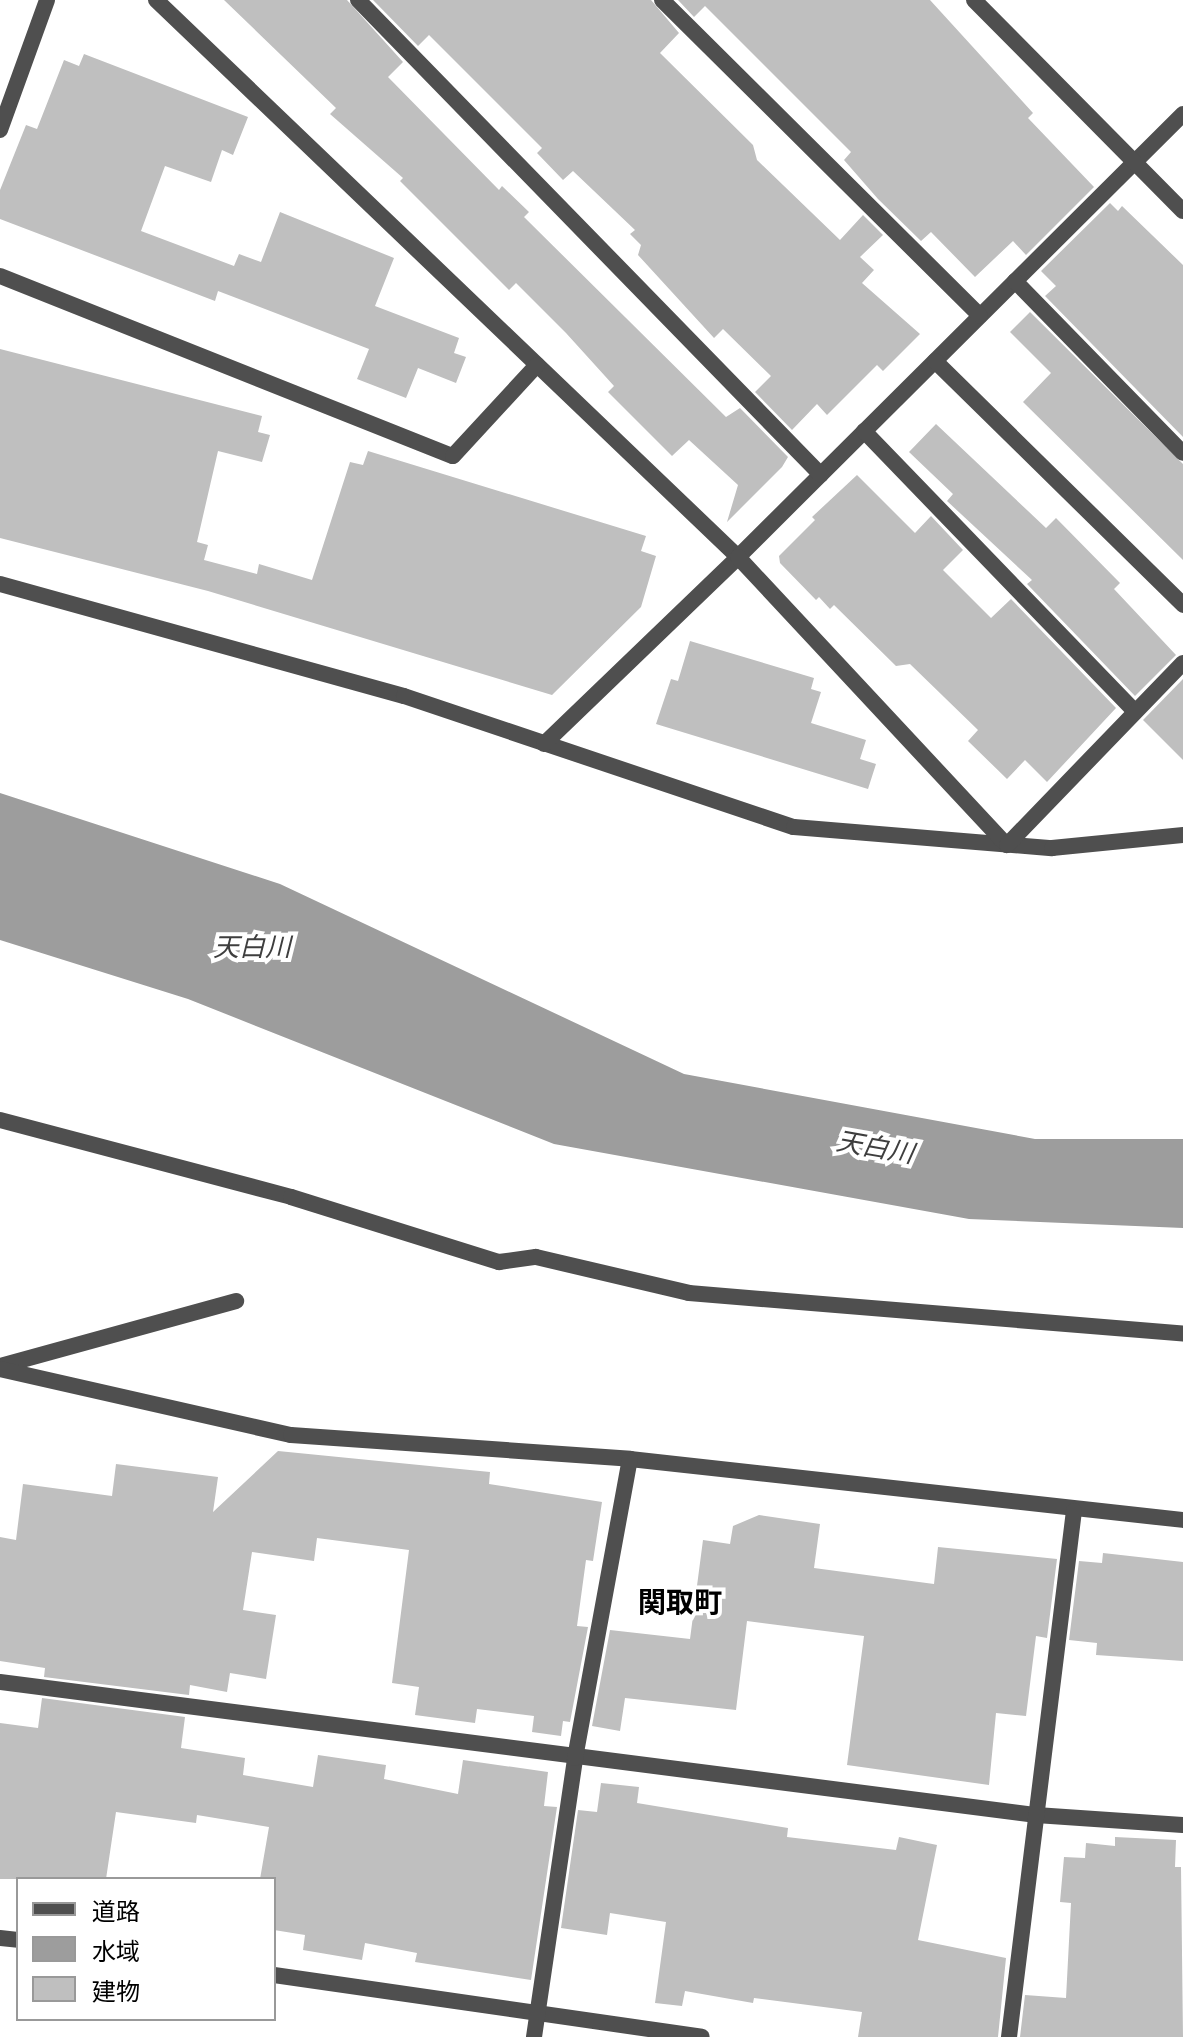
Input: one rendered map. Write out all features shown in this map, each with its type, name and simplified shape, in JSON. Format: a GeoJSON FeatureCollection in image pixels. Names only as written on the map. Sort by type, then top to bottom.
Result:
{"type":"FeatureCollection","features":[{"type":"Feature","properties":{"kind":"street"},"geometry":{"type":"LineString","coordinates":[[0,130],[47,0]]}},
{"type":"Feature","properties":{"kind":"street"},"geometry":{"type":"LineString","coordinates":[[156,0],[738,557],[1007,845]]}},
{"type":"Feature","properties":{"kind":"street"},"geometry":{"type":"LineString","coordinates":[[358,0],[821,475]]}},
{"type":"Feature","properties":{"kind":"street"},"geometry":{"type":"LineString","coordinates":[[662,0],[980,316]]}},
{"type":"Feature","properties":{"kind":"street"},"geometry":{"type":"LineString","coordinates":[[974,0],[1183,211]]}},
{"type":"Feature","properties":{"kind":"street"},"geometry":{"type":"LineString","coordinates":[[544,744],[738,557],[1183,114]]}},
{"type":"Feature","properties":{"kind":"street"},"geometry":{"type":"LineString","coordinates":[[0,276],[453,456],[537,365]]}},
{"type":"Feature","properties":{"kind":"street"},"geometry":{"type":"LineString","coordinates":[[1015,281],[1183,453]]}},
{"type":"Feature","properties":{"kind":"street"},"geometry":{"type":"LineString","coordinates":[[935,361],[1183,605]]}},
{"type":"Feature","properties":{"kind":"street"},"geometry":{"type":"LineString","coordinates":[[864,431],[1135,712]]}},
{"type":"Feature","properties":{"kind":"street"},"geometry":{"type":"LineString","coordinates":[[0,584],[404,696],[794,827],[1052,848],[1183,835]]}},
{"type":"Feature","properties":{"kind":"street"},"geometry":{"type":"LineString","coordinates":[[1007,845],[1183,663]]}},
{"type":"Feature","properties":{"kind":"street"},"geometry":{"type":"LineString","coordinates":[[0,1120],[291,1197],[499,1262],[536,1257],[689,1293],[1183,1334]]}},
{"type":"Feature","properties":{"kind":"street"},"geometry":{"type":"LineString","coordinates":[[0,1368],[236,1301]]}},
{"type":"Feature","properties":{"kind":"street"},"geometry":{"type":"LineString","coordinates":[[0,1368],[291,1435],[630,1459],[1074,1511],[1183,1520]]}},
{"type":"Feature","properties":{"kind":"street"},"geometry":{"type":"LineString","coordinates":[[534,2037],[575,1758],[630,1459]]}},
{"type":"Feature","properties":{"kind":"street"},"geometry":{"type":"LineString","coordinates":[[1009,2037],[1074,1511]]}},
{"type":"Feature","properties":{"kind":"street"},"geometry":{"type":"LineString","coordinates":[[0,1682],[1036,1815],[1183,1825]]}},
{"type":"Feature","properties":{"kind":"street"},"geometry":{"type":"LineString","coordinates":[[276,1975],[702,2037]]}},
{"type":"Feature","properties":{"kind":"water","name":"天白川"},"geometry":{"type":"Polygon","coordinates":[[[0,793],[280,884],[684,1074],[1035,1139],[1183,1139],[1183,1228],[969,1219],[554,1144],[188,999],[0,940],[0,793]]]}},
{"type":"Feature","properties":{"kind":"building"},"geometry":{"type":"Polygon","coordinates":[[[224,0],[347,0],[403,62],[388,77],[499,190],[502,186],[529,212],[524,217],[726,417],[740,408],[788,457],[782,467],[727,522],[738,485],[689,440],[672,456],[608,392],[614,386],[566,333],[516,283],[509,290],[400,181],[403,178],[330,114],[336,108],[224,0]]]}},
{"type":"Feature","properties":{"kind":"building"},"geometry":{"type":"Polygon","coordinates":[[[373,0],[651,0],[679,33],[660,53],[753,145],[757,160],[840,240],[863,215],[883,235],[860,257],[874,270],[862,283],[920,334],[883,371],[877,365],[827,415],[817,404],[792,430],[755,392],[771,376],[723,329],[714,338],[638,255],[641,245],[630,234],[635,230],[573,171],[563,180],[537,153],[542,148],[429,35],[418,46],[373,0]]]}},
{"type":"Feature","properties":{"kind":"building"},"geometry":{"type":"Polygon","coordinates":[[[678,0],[930,0],[1033,113],[1028,118],[1094,187],[1026,255],[1013,241],[975,277],[931,232],[921,241],[878,199],[844,160],[851,152],[705,6],[694,17],[678,0]]]}},
{"type":"Feature","properties":{"kind":"building"},"geometry":{"type":"Polygon","coordinates":[[[84,54],[248,117],[233,155],[222,150],[211,182],[165,166],[141,231],[234,266],[239,254],[261,262],[280,212],[394,258],[375,306],[459,338],[454,353],[466,357],[456,383],[418,368],[406,398],[357,379],[369,349],[218,291],[215,301],[0,219],[0,190],[26,125],[37,129],[64,60],[79,66],[84,54]]]}},
{"type":"Feature","properties":{"kind":"building"},"geometry":{"type":"Polygon","coordinates":[[[1110,203],[1118,211],[1122,206],[1183,265],[1183,437],[1045,296],[1056,286],[1041,271],[1110,203]]]}},
{"type":"Feature","properties":{"kind":"building"},"geometry":{"type":"Polygon","coordinates":[[[1030,312],[1183,464],[1183,560],[1023,402],[1051,373],[1010,332],[1030,312]]]}},
{"type":"Feature","properties":{"kind":"building"},"geometry":{"type":"Polygon","coordinates":[[[0,349],[262,416],[258,432],[270,435],[262,462],[218,451],[197,542],[208,545],[204,560],[257,574],[259,564],[312,580],[350,462],[363,465],[368,451],[646,536],[641,551],[656,556],[641,607],[552,695],[208,591],[0,538],[0,349]]]}},
{"type":"Feature","properties":{"kind":"building"},"geometry":{"type":"Polygon","coordinates":[[[936,424],[1046,528],[1056,518],[1120,583],[1114,589],[1176,655],[1135,696],[1027,584],[1032,580],[947,501],[953,494],[909,452],[936,424]]]}},
{"type":"Feature","properties":{"kind":"building"},"geometry":{"type":"Polygon","coordinates":[[[857,475],[915,533],[931,516],[963,550],[943,570],[991,618],[1011,599],[1116,708],[1047,782],[1025,760],[1007,779],[968,741],[978,730],[910,664],[896,666],[834,605],[830,609],[819,597],[816,600],[780,563],[779,556],[815,520],[812,517],[857,475]]]}},
{"type":"Feature","properties":{"kind":"building"},"geometry":{"type":"Polygon","coordinates":[[[690,641],[814,678],[811,689],[821,692],[811,723],[866,740],[860,759],[876,764],[868,789],[656,724],[671,679],[678,681],[690,641]]]}},
{"type":"Feature","properties":{"kind":"building"},"geometry":{"type":"Polygon","coordinates":[[[1183,679],[1183,760],[1143,720],[1183,679]]]}},
{"type":"Feature","properties":{"kind":"building"},"geometry":{"type":"Polygon","coordinates":[[[278,1451],[490,1472],[489,1484],[602,1502],[593,1561],[586,1560],[577,1626],[588,1627],[570,1722],[563,1721],[561,1736],[532,1732],[534,1716],[477,1709],[475,1723],[415,1715],[419,1687],[392,1683],[409,1550],[317,1538],[314,1561],[252,1552],[243,1610],[276,1615],[266,1679],[230,1673],[227,1692],[190,1685],[189,1695],[44,1677],[45,1668],[0,1661],[0,1537],[16,1540],[23,1484],[112,1496],[116,1464],[218,1477],[213,1512],[278,1451]]]}},
{"type":"Feature","properties":{"kind":"building"},"geometry":{"type":"Polygon","coordinates":[[[759,1515],[820,1524],[814,1568],[934,1584],[938,1547],[1057,1559],[1047,1638],[1036,1636],[1026,1716],[996,1713],[989,1785],[847,1765],[864,1636],[747,1621],[736,1710],[625,1698],[620,1731],[592,1726],[610,1630],[690,1639],[703,1540],[730,1544],[733,1526],[759,1515]]]}},
{"type":"Feature","properties":{"kind":"building"},"geometry":{"type":"Polygon","coordinates":[[[1103,1553],[1183,1562],[1183,1661],[1096,1655],[1097,1643],[1069,1640],[1079,1561],[1102,1563],[1103,1553]]]}},
{"type":"Feature","properties":{"kind":"building"},"geometry":{"type":"Polygon","coordinates":[[[42,1698],[185,1717],[181,1748],[245,1758],[243,1775],[313,1787],[318,1755],[386,1765],[384,1779],[458,1794],[463,1760],[548,1772],[544,1806],[557,1807],[531,1980],[415,1962],[417,1953],[365,1943],[362,1960],[303,1950],[305,1935],[276,1930],[276,1877],[260,1877],[269,1827],[197,1815],[196,1823],[116,1812],[106,1877],[0,1879],[0,1723],[38,1728],[42,1698]]]}},
{"type":"Feature","properties":{"kind":"building"},"geometry":{"type":"Polygon","coordinates":[[[601,1783],[639,1787],[637,1803],[788,1828],[787,1837],[896,1850],[899,1837],[937,1845],[918,1940],[1006,1958],[998,2037],[858,2037],[862,2012],[754,1998],[753,2003],[685,1991],[682,2006],[655,2003],[666,1922],[610,1913],[607,1935],[561,1928],[578,1810],[597,1812],[601,1783]]]}},
{"type":"Feature","properties":{"kind":"building"},"geometry":{"type":"Polygon","coordinates":[[[1115,1837],[1176,1840],[1175,1867],[1181,1867],[1183,2037],[1020,2037],[1025,1995],[1066,1998],[1071,1903],[1060,1902],[1064,1857],[1085,1858],[1086,1843],[1115,1846],[1115,1837]]]}},
{"type":"Feature","properties":{"kind":"district","name":"関取町"},"geometry":{"type":"Point","coordinates":[680,1603]}}]}
